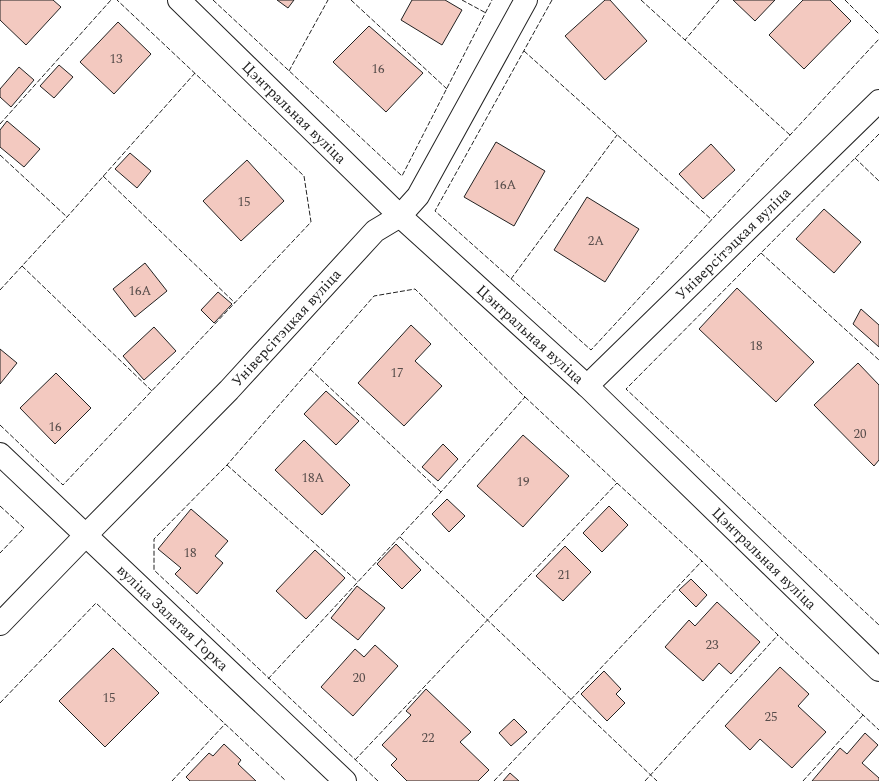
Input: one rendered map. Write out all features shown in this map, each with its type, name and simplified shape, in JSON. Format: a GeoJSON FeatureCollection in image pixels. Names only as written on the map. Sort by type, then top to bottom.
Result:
{"type":"FeatureCollection","features":[{"type":"Feature","properties":{"kind":"street","name":"Універсітэцкая вуліца"},"geometry":{"type":"LineString","coordinates":[[0,624],[229,390],[375,231],[400,216],[418,196],[526,0]]}},
{"type":"Feature","properties":{"kind":"street","name":"Цэнтральная вуліца"},"geometry":{"type":"LineString","coordinates":[[185,3],[400,216],[586,386],[879,670]]}},
{"type":"Feature","properties":{"kind":"street","name":"Універсітэцкая вуліца"},"geometry":{"type":"LineString","coordinates":[[586,386],[879,101]]}},
{"type":"Feature","properties":{"kind":"street","name":"вуліца Залатая Горка"},"geometry":{"type":"LineString","coordinates":[[0,454],[345,781]]}},
{"type":"Feature","properties":{"kind":"building"},"geometry":{"type":"Polygon","coordinates":[[[0,0],[53,0],[61,7],[26,45],[0,20],[0,0]]]}},
{"type":"Feature","properties":{"kind":"building"},"geometry":{"type":"Polygon","coordinates":[[[277,0],[294,0],[288,8],[277,0]]]}},
{"type":"Feature","properties":{"kind":"building"},"geometry":{"type":"Polygon","coordinates":[[[412,0],[445,0],[462,10],[442,45],[401,20],[412,0]]]}},
{"type":"Feature","properties":{"kind":"building"},"geometry":{"type":"Polygon","coordinates":[[[605,0],[610,0],[647,41],[605,80],[565,36],[605,0]]]}},
{"type":"Feature","properties":{"kind":"building"},"geometry":{"type":"Polygon","coordinates":[[[733,0],[775,0],[755,21],[733,0]]]}},
{"type":"Feature","properties":{"kind":"building"},"geometry":{"type":"Polygon","coordinates":[[[803,0],[830,0],[851,21],[804,69],[769,35],[803,0]]]}},
{"type":"Feature","properties":{"kind":"building"},"geometry":{"type":"Polygon","coordinates":[[[118,22],[151,54],[114,94],[80,62],[118,22]]]}},
{"type":"Feature","properties":{"kind":"building"},"geometry":{"type":"Polygon","coordinates":[[[369,26],[423,73],[386,112],[333,62],[369,26]]]}},
{"type":"Feature","properties":{"kind":"building"},"geometry":{"type":"Polygon","coordinates":[[[59,65],[73,77],[54,98],[40,86],[59,65]]]}},
{"type":"Feature","properties":{"kind":"building"},"geometry":{"type":"Polygon","coordinates":[[[19,67],[34,80],[11,107],[0,97],[0,89],[19,67]]]}},
{"type":"Feature","properties":{"kind":"building"},"geometry":{"type":"Polygon","coordinates":[[[7,121],[40,149],[24,167],[0,147],[0,130],[7,121]]]}},
{"type":"Feature","properties":{"kind":"building"},"geometry":{"type":"Polygon","coordinates":[[[496,142],[545,171],[514,226],[464,197],[496,142]]]}},
{"type":"Feature","properties":{"kind":"building"},"geometry":{"type":"Polygon","coordinates":[[[711,144],[735,170],[703,199],[679,174],[711,144]]]}},
{"type":"Feature","properties":{"kind":"building"},"geometry":{"type":"Polygon","coordinates":[[[130,153],[151,171],[137,188],[115,169],[130,153]]]}},
{"type":"Feature","properties":{"kind":"building"},"geometry":{"type":"Polygon","coordinates":[[[247,160],[284,201],[241,241],[203,201],[247,160]]]}},
{"type":"Feature","properties":{"kind":"building"},"geometry":{"type":"Polygon","coordinates":[[[587,197],[639,229],[605,282],[554,250],[587,197]]]}},
{"type":"Feature","properties":{"kind":"building"},"geometry":{"type":"Polygon","coordinates":[[[824,209],[861,242],[834,273],[796,239],[824,209]]]}},
{"type":"Feature","properties":{"kind":"building"},"geometry":{"type":"Polygon","coordinates":[[[145,263],[167,291],[135,317],[113,289],[145,263]]]}},
{"type":"Feature","properties":{"kind":"building"},"geometry":{"type":"Polygon","coordinates":[[[737,288],[814,362],[776,402],[699,329],[737,288]]]}},
{"type":"Feature","properties":{"kind":"building"},"geometry":{"type":"Polygon","coordinates":[[[218,292],[232,304],[214,323],[201,310],[218,292]]]}},
{"type":"Feature","properties":{"kind":"building"},"geometry":{"type":"Polygon","coordinates":[[[861,309],[879,325],[879,347],[853,324],[861,309]]]}},
{"type":"Feature","properties":{"kind":"building"},"geometry":{"type":"Polygon","coordinates":[[[411,325],[431,344],[415,361],[442,386],[404,426],[358,383],[411,325]]]}},
{"type":"Feature","properties":{"kind":"building"},"geometry":{"type":"Polygon","coordinates":[[[154,327],[176,351],[144,380],[123,356],[154,327]]]}},
{"type":"Feature","properties":{"kind":"building"},"geometry":{"type":"Polygon","coordinates":[[[0,349],[17,363],[0,384],[0,349]]]}},
{"type":"Feature","properties":{"kind":"building"},"geometry":{"type":"Polygon","coordinates":[[[858,363],[879,385],[879,460],[874,466],[814,405],[858,363]]]}},
{"type":"Feature","properties":{"kind":"building"},"geometry":{"type":"Polygon","coordinates":[[[56,373],[91,408],[55,444],[20,408],[56,373]]]}},
{"type":"Feature","properties":{"kind":"building"},"geometry":{"type":"Polygon","coordinates":[[[326,391],[359,421],[336,445],[304,414],[326,391]]]}},
{"type":"Feature","properties":{"kind":"building"},"geometry":{"type":"Polygon","coordinates":[[[523,435],[569,476],[523,527],[477,486],[523,435]]]}},
{"type":"Feature","properties":{"kind":"building"},"geometry":{"type":"Polygon","coordinates":[[[304,440],[350,485],[322,515],[275,470],[304,440]]]}},
{"type":"Feature","properties":{"kind":"building"},"geometry":{"type":"Polygon","coordinates":[[[443,444],[458,459],[438,481],[422,467],[443,444]]]}},
{"type":"Feature","properties":{"kind":"building"},"geometry":{"type":"Polygon","coordinates":[[[447,499],[465,516],[449,532],[432,514],[447,499]]]}},
{"type":"Feature","properties":{"kind":"building"},"geometry":{"type":"Polygon","coordinates":[[[609,506],[628,525],[602,552],[583,533],[609,506]]]}},
{"type":"Feature","properties":{"kind":"building"},"geometry":{"type":"Polygon","coordinates":[[[191,509],[228,541],[215,556],[223,563],[197,594],[175,574],[181,568],[158,549],[191,509]]]}},
{"type":"Feature","properties":{"kind":"building"},"geometry":{"type":"Polygon","coordinates":[[[396,544],[421,570],[402,589],[377,564],[396,544]]]}},
{"type":"Feature","properties":{"kind":"building"},"geometry":{"type":"Polygon","coordinates":[[[565,546],[591,572],[563,601],[536,576],[565,546]]]}},
{"type":"Feature","properties":{"kind":"building"},"geometry":{"type":"Polygon","coordinates":[[[315,550],[345,578],[306,619],[276,591],[315,550]]]}},
{"type":"Feature","properties":{"kind":"building"},"geometry":{"type":"Polygon","coordinates":[[[691,579],[707,595],[696,607],[679,590],[691,579]]]}},
{"type":"Feature","properties":{"kind":"building"},"geometry":{"type":"Polygon","coordinates":[[[357,586],[385,608],[358,640],[331,618],[357,586]]]}},
{"type":"Feature","properties":{"kind":"building"},"geometry":{"type":"Polygon","coordinates":[[[717,602],[760,642],[731,674],[719,663],[703,681],[665,647],[689,620],[695,626],[717,602]]]}},
{"type":"Feature","properties":{"kind":"building"},"geometry":{"type":"Polygon","coordinates":[[[375,645],[398,666],[353,716],[321,687],[355,649],[364,657],[375,645]]]}},
{"type":"Feature","properties":{"kind":"building"},"geometry":{"type":"Polygon","coordinates":[[[113,648],[159,693],[105,747],[59,701],[113,648]]]}},
{"type":"Feature","properties":{"kind":"building"},"geometry":{"type":"Polygon","coordinates":[[[780,667],[809,694],[798,706],[826,732],[792,768],[760,739],[750,750],[725,726],[780,667]]]}},
{"type":"Feature","properties":{"kind":"building"},"geometry":{"type":"Polygon","coordinates":[[[604,671],[621,689],[616,694],[625,703],[607,721],[581,694],[604,671]]]}},
{"type":"Feature","properties":{"kind":"building"},"geometry":{"type":"Polygon","coordinates":[[[426,689],[471,732],[460,742],[489,770],[478,781],[407,781],[391,765],[397,759],[382,745],[411,715],[406,711],[426,689]]]}},
{"type":"Feature","properties":{"kind":"building"},"geometry":{"type":"Polygon","coordinates":[[[514,719],[527,732],[511,746],[499,733],[514,719]]]}},
{"type":"Feature","properties":{"kind":"building"},"geometry":{"type":"Polygon","coordinates":[[[865,733],[878,745],[862,763],[879,778],[879,781],[812,781],[840,748],[847,754],[865,733]]]}},
{"type":"Feature","properties":{"kind":"building"},"geometry":{"type":"Polygon","coordinates":[[[224,744],[241,760],[238,764],[256,781],[190,781],[186,777],[209,753],[213,756],[224,744]]]}},
{"type":"Feature","properties":{"kind":"building"},"geometry":{"type":"Polygon","coordinates":[[[510,773],[519,781],[503,781],[510,773]]]}},
{"type":"Feature","properties":{"kind":"fence"},"geometry":{"type":"LineString","coordinates":[[0,124],[111,0]]}},
{"type":"Feature","properties":{"kind":"fence"},"geometry":{"type":"LineString","coordinates":[[0,425],[63,485],[311,222],[304,176],[117,0]]}},
{"type":"Feature","properties":{"kind":"fence"},"geometry":{"type":"LineString","coordinates":[[213,0],[402,176],[492,0]]}},
{"type":"Feature","properties":{"kind":"fence"},"geometry":{"type":"LineString","coordinates":[[289,71],[328,0]]}},
{"type":"Feature","properties":{"kind":"fence"},"geometry":{"type":"LineString","coordinates":[[351,0],[447,89]]}},
{"type":"Feature","properties":{"kind":"fence"},"geometry":{"type":"LineString","coordinates":[[462,0],[486,13]]}},
{"type":"Feature","properties":{"kind":"fence"},"geometry":{"type":"LineString","coordinates":[[552,0],[435,211],[591,350],[879,39]]}},
{"type":"Feature","properties":{"kind":"fence"},"geometry":{"type":"LineString","coordinates":[[641,0],[685,40]]}},
{"type":"Feature","properties":{"kind":"fence"},"geometry":{"type":"LineString","coordinates":[[719,0],[685,40],[790,135]]}},
{"type":"Feature","properties":{"kind":"fence"},"geometry":{"type":"LineString","coordinates":[[845,0],[879,34]]}},
{"type":"Feature","properties":{"kind":"fence"},"geometry":{"type":"LineString","coordinates":[[524,51],[712,220]]}},
{"type":"Feature","properties":{"kind":"fence"},"geometry":{"type":"LineString","coordinates":[[0,290],[195,73]]}},
{"type":"Feature","properties":{"kind":"fence"},"geometry":{"type":"LineString","coordinates":[[879,134],[626,389],[879,625]]}},
{"type":"Feature","properties":{"kind":"fence"},"geometry":{"type":"LineString","coordinates":[[511,279],[617,135]]}},
{"type":"Feature","properties":{"kind":"fence"},"geometry":{"type":"LineString","coordinates":[[0,155],[67,217]]}},
{"type":"Feature","properties":{"kind":"fence"},"geometry":{"type":"LineString","coordinates":[[855,158],[879,181]]}},
{"type":"Feature","properties":{"kind":"fence"},"geometry":{"type":"LineString","coordinates":[[103,176],[235,303]]}},
{"type":"Feature","properties":{"kind":"fence"},"geometry":{"type":"LineString","coordinates":[[761,253],[879,360]]}},
{"type":"Feature","properties":{"kind":"fence"},"geometry":{"type":"LineString","coordinates":[[22,266],[152,391]]}},
{"type":"Feature","properties":{"kind":"fence"},"geometry":{"type":"LineString","coordinates":[[268,679],[441,492],[525,397],[415,289],[374,296],[227,465],[154,539],[154,570],[378,781]]}},
{"type":"Feature","properties":{"kind":"fence"},"geometry":{"type":"LineString","coordinates":[[310,369],[441,492]]}},
{"type":"Feature","properties":{"kind":"fence"},"geometry":{"type":"LineString","coordinates":[[525,397],[702,561],[879,730]]}},
{"type":"Feature","properties":{"kind":"fence"},"geometry":{"type":"LineString","coordinates":[[227,465],[358,582]]}},
{"type":"Feature","properties":{"kind":"fence"},"geometry":{"type":"LineString","coordinates":[[355,760],[617,483]]}},
{"type":"Feature","properties":{"kind":"fence"},"geometry":{"type":"LineString","coordinates":[[0,506],[24,528],[0,553]]}},
{"type":"Feature","properties":{"kind":"fence"},"geometry":{"type":"LineString","coordinates":[[400,537],[657,781]]}},
{"type":"Feature","properties":{"kind":"fence"},"geometry":{"type":"LineString","coordinates":[[494,781],[702,561]]}},
{"type":"Feature","properties":{"kind":"fence"},"geometry":{"type":"LineString","coordinates":[[0,703],[96,603],[286,781]]}},
{"type":"Feature","properties":{"kind":"fence"},"geometry":{"type":"LineString","coordinates":[[645,781],[778,635]]}},
{"type":"Feature","properties":{"kind":"fence"},"geometry":{"type":"LineString","coordinates":[[803,781],[863,715]]}},
{"type":"Feature","properties":{"kind":"fence"},"geometry":{"type":"LineString","coordinates":[[172,781],[225,724]]}}]}
